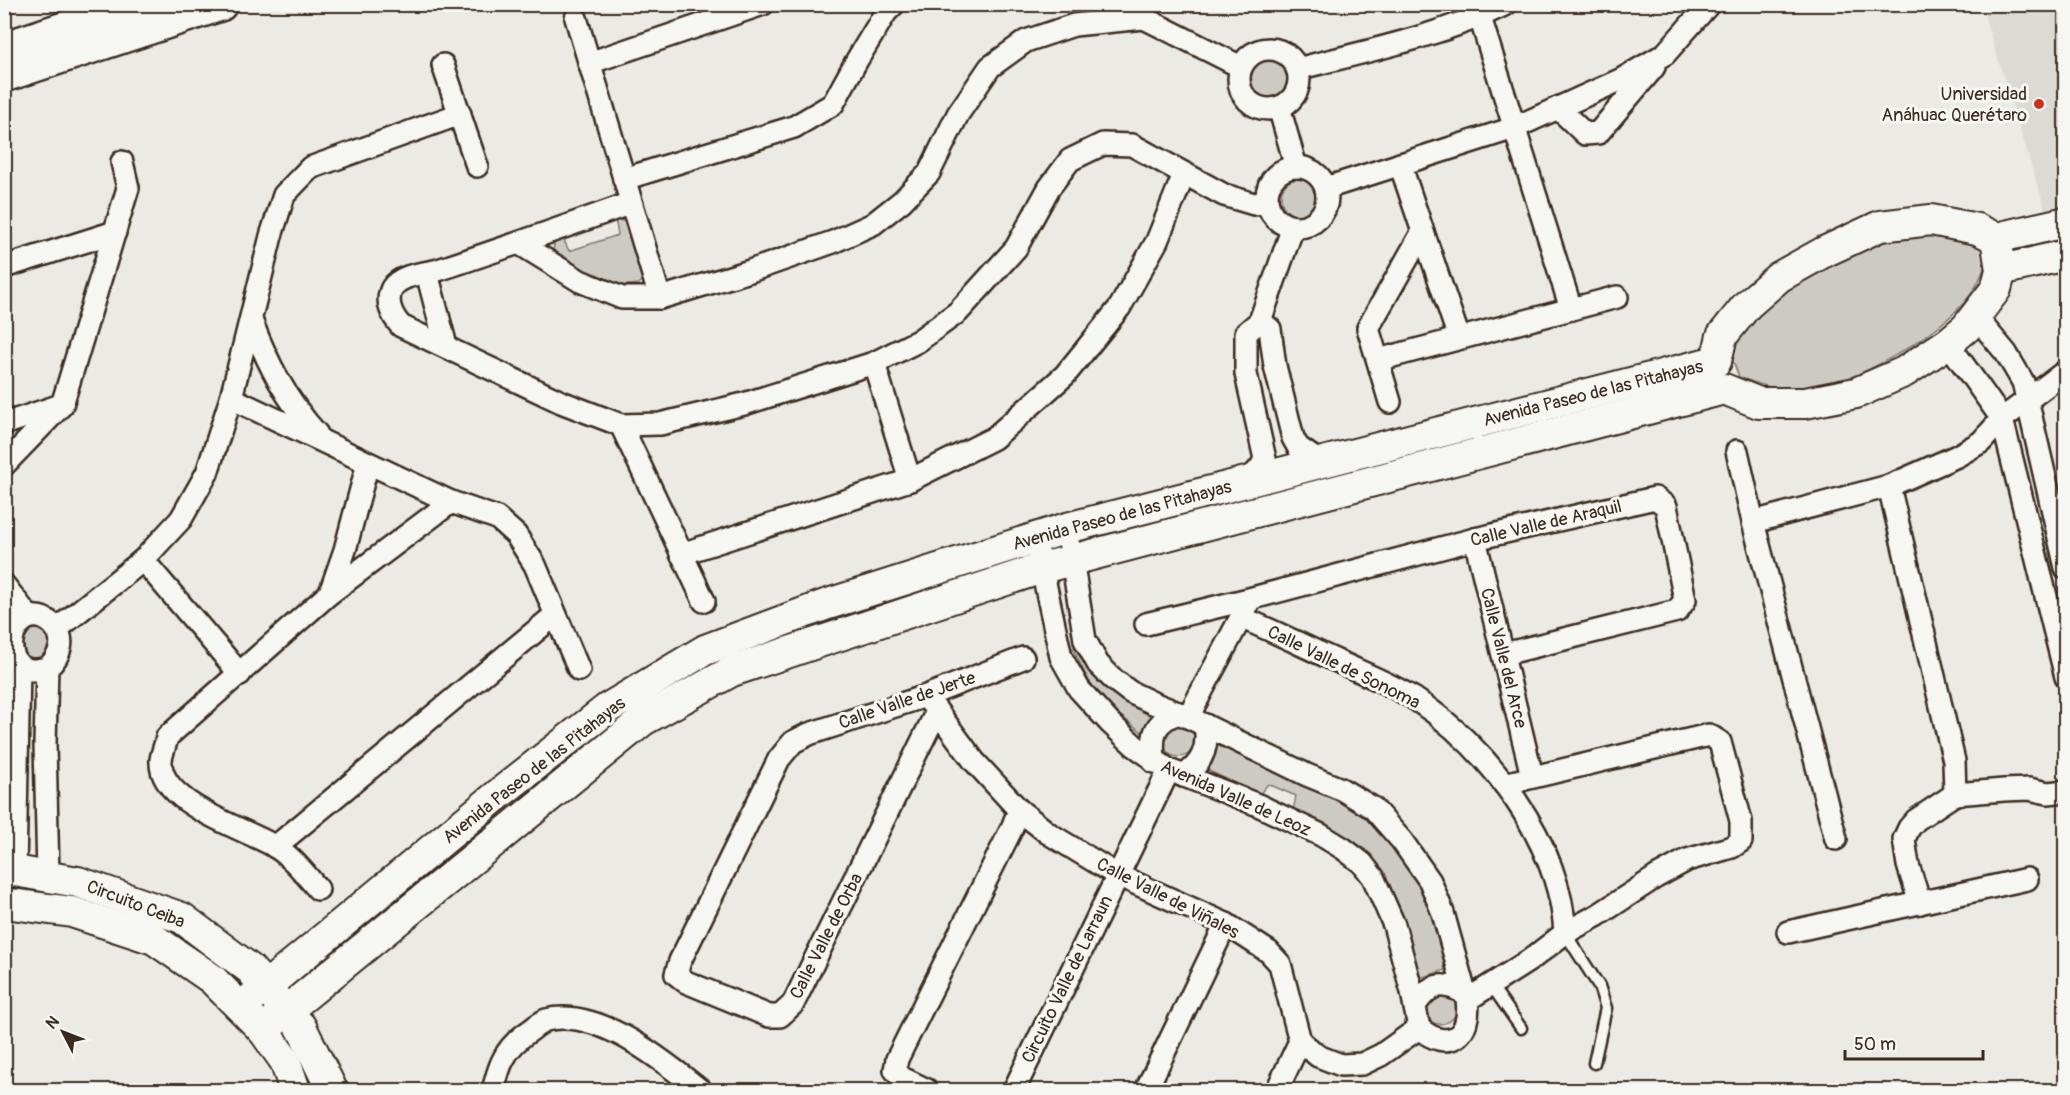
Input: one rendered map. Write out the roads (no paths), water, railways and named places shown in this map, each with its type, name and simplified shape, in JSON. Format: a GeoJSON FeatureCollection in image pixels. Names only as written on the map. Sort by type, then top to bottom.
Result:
{"type":"FeatureCollection","features":[{"type":"Feature","properties":{"kind":"highway"},"geometry":{"type":"LineString","coordinates":[[4,49],[139,4]]}},
{"type":"Feature","properties":{"kind":"highway"},"geometry":{"type":"LineString","coordinates":[[4,75],[220,4]]}},
{"type":"Feature","properties":{"kind":"street"},"geometry":{"type":"LineString","coordinates":[[589,63],[763,4]]}},
{"type":"Feature","properties":{"kind":"street"},"geometry":{"type":"LineString","coordinates":[[1297,69],[1383,47],[1480,17],[1506,4]]}},
{"type":"Feature","properties":{"kind":"street"},"geometry":{"type":"LineString","coordinates":[[1558,108],[1585,134],[1598,133],[1710,4]]}},
{"type":"Feature","properties":{"kind":"street"},"geometry":{"type":"LineString","coordinates":[[624,179],[794,127],[833,104],[886,7]]}},
{"type":"Feature","properties":{"kind":"street"},"geometry":{"type":"LineString","coordinates":[[520,244],[580,281],[622,298],[660,298],[760,268],[833,242],[873,224],[902,201],[929,173],[958,114],[990,67],[1026,41],[1074,25],[1141,11],[1241,67]]}},
{"type":"Feature","properties":{"kind":"street"},"geometry":{"type":"LineString","coordinates":[[1480,17],[1571,309]]}},
{"type":"Feature","properties":{"kind":"street"},"geometry":{"type":"LineString","coordinates":[[576,18],[660,298]]}},
{"type":"Feature","properties":{"kind":"street"},"geometry":{"type":"LineString","coordinates":[[1270,49],[1281,51],[1291,59],[1297,69],[1299,81],[1295,93],[1279,107],[1268,109],[1257,106],[1248,100],[1241,90],[1239,79],[1241,67],[1248,57],[1258,51],[1270,49]]}},
{"type":"Feature","properties":{"kind":"street"},"geometry":{"type":"LineString","coordinates":[[1326,188],[1514,128],[1622,79],[1665,54]]}},
{"type":"Feature","properties":{"kind":"street"},"geometry":{"type":"LineString","coordinates":[[443,65],[477,166]]}},
{"type":"Feature","properties":{"kind":"street"},"geometry":{"type":"LineString","coordinates":[[1279,107],[1296,167]]}},
{"type":"Feature","properties":{"kind":"street"},"geometry":{"type":"LineString","coordinates":[[57,629],[143,560],[181,519],[207,473],[231,398],[271,236],[284,195],[310,168],[460,114]]}},
{"type":"Feature","properties":{"kind":"street"},"geometry":{"type":"LineString","coordinates":[[631,203],[520,244],[427,273],[403,278],[392,288],[389,306],[392,317],[401,326],[561,402],[621,425],[660,424],[744,404],[874,363],[918,341],[958,312],[1016,248],[1049,188],[1070,160],[1103,144],[1132,145],[1224,195],[1254,204],[1267,202]]}},
{"type":"Feature","properties":{"kind":"street"},"geometry":{"type":"LineString","coordinates":[[4,465],[62,405],[128,188],[122,162]]}},
{"type":"Feature","properties":{"kind":"street"},"geometry":{"type":"LineString","coordinates":[[1400,164],[1459,338]]}},
{"type":"Feature","properties":{"kind":"street"},"geometry":{"type":"LineString","coordinates":[[1296,167],[1309,169],[1318,175],[1326,188],[1326,205],[1322,215],[1304,227],[1293,227],[1281,223],[1272,214],[1267,202],[1268,189],[1274,178],[1284,170],[1296,167]]}},
{"type":"Feature","properties":{"kind":"street"},"geometry":{"type":"LineString","coordinates":[[681,554],[910,480],[994,438],[1065,375],[1120,307],[1157,241],[1184,174]]}},
{"type":"Feature","properties":{"kind":"street","name":"Avenida Paseo de las Pitahayas"},"geometry":{"type":"LineString","coordinates":[[1720,375],[1722,336],[1747,305],[1779,277],[1824,252],[1880,226],[1930,220],[1977,228],[1996,238]]}},
{"type":"Feature","properties":{"kind":"street"},"geometry":{"type":"LineString","coordinates":[[2066,222],[1996,238],[2001,270],[2066,255]]}},
{"type":"Feature","properties":{"kind":"street"},"geometry":{"type":"LineString","coordinates":[[1249,480],[1265,459],[1246,374],[1246,333],[1260,321],[1293,227]]}},
{"type":"Feature","properties":{"kind":"street"},"geometry":{"type":"LineString","coordinates":[[4,267],[115,232]]}},
{"type":"Feature","properties":{"kind":"street"},"geometry":{"type":"LineString","coordinates":[[1390,402],[1368,327],[1422,233]]}},
{"type":"Feature","properties":{"kind":"street","name":"Avenida Paseo de las Pitahayas"},"geometry":{"type":"LineString","coordinates":[[241,1007],[608,708],[705,650],[825,605],[1036,537],[1321,463],[1720,375],[1759,403],[1805,403],[1856,393],[1904,372],[1948,344],[1965,328],[1996,289],[2001,270]]}},
{"type":"Feature","properties":{"kind":"street"},"geometry":{"type":"LineString","coordinates":[[427,273],[446,346]]}},
{"type":"Feature","properties":{"kind":"street"},"geometry":{"type":"LineString","coordinates":[[1378,360],[1617,297]]}},
{"type":"Feature","properties":{"kind":"street"},"geometry":{"type":"LineString","coordinates":[[1975,316],[2006,353],[2023,382],[2066,568]]}},
{"type":"Feature","properties":{"kind":"street"},"geometry":{"type":"LineString","coordinates":[[251,320],[267,362],[299,414],[326,443]]}},
{"type":"Feature","properties":{"kind":"street"},"geometry":{"type":"LineString","coordinates":[[1260,321],[1270,329],[1275,366],[1293,438],[1298,447],[1321,463]]}},
{"type":"Feature","properties":{"kind":"street"},"geometry":{"type":"LineString","coordinates":[[1948,344],[2002,419],[2066,678]]}},
{"type":"Feature","properties":{"kind":"street"},"geometry":{"type":"LineString","coordinates":[[874,363],[910,480]]}},
{"type":"Feature","properties":{"kind":"street"},"geometry":{"type":"LineString","coordinates":[[1246,374],[1275,366]]}},
{"type":"Feature","properties":{"kind":"street"},"geometry":{"type":"LineString","coordinates":[[1753,522],[1889,486],[1958,456],[1982,442],[2002,419],[2066,371]]}},
{"type":"Feature","properties":{"kind":"street","name":"Avenida Paseo de las Pitahayas"},"geometry":{"type":"LineString","coordinates":[[263,1030],[642,721],[732,671],[1042,568],[1720,375]]}},
{"type":"Feature","properties":{"kind":"street"},"geometry":{"type":"LineString","coordinates":[[231,398],[451,502],[497,518],[516,535],[535,565],[579,670]]}},
{"type":"Feature","properties":{"kind":"street"},"geometry":{"type":"LineString","coordinates":[[4,424],[62,405]]}},
{"type":"Feature","properties":{"kind":"street"},"geometry":{"type":"LineString","coordinates":[[621,425],[704,601]]}},
{"type":"Feature","properties":{"kind":"street"},"geometry":{"type":"LineString","coordinates":[[1737,451],[1753,522],[1836,839]]}},
{"type":"Feature","properties":{"kind":"street"},"geometry":{"type":"LineString","coordinates":[[330,593],[345,550],[368,463]]}},
{"type":"Feature","properties":{"kind":"street"},"geometry":{"type":"LineString","coordinates":[[1889,486],[1954,761],[1955,794]]}},
{"type":"Feature","properties":{"kind":"street","name":"Calle Valle de Araquil"},"geometry":{"type":"LineString","coordinates":[[1146,624],[1245,609],[1475,540],[1655,498],[1666,506],[1685,600],[1677,611],[1504,654]]}},
{"type":"Feature","properties":{"kind":"street"},"geometry":{"type":"LineString","coordinates":[[318,889],[291,858],[189,803],[167,784],[161,760],[167,737],[330,593],[451,502]]}},
{"type":"Feature","properties":{"kind":"street"},"geometry":{"type":"LineString","coordinates":[[1067,528],[1085,640],[1098,664],[1130,692],[1191,718],[1307,775],[1341,789],[1373,808],[1402,841],[1430,881],[1443,913],[1466,997],[1467,1022],[1463,1031],[1446,1040],[1436,1039],[1419,1028],[1381,1055],[1362,1064],[1341,1065],[1318,1056],[1300,1041],[1277,1090]]}},
{"type":"Feature","properties":{"kind":"street","name":"Avenida Valle de Leoz"},"geometry":{"type":"LineString","coordinates":[[1036,537],[1057,644],[1066,669],[1079,689],[1135,746],[1169,769],[1258,805],[1321,835],[1344,849],[1362,864],[1373,878],[1394,925],[1419,1028]]}},
{"type":"Feature","properties":{"kind":"street","name":"Calle Valle del Arce"},"geometry":{"type":"LineString","coordinates":[[1475,540],[1532,776]]}},
{"type":"Feature","properties":{"kind":"street"},"geometry":{"type":"LineString","coordinates":[[143,560],[240,674]]}},
{"type":"Feature","properties":{"kind":"street"},"geometry":{"type":"LineString","coordinates":[[4,585],[29,617]]}},
{"type":"Feature","properties":{"kind":"street","name":"Circuito Valle de Larraun"},"geometry":{"type":"LineString","coordinates":[[1191,718],[1245,609]]}},
{"type":"Feature","properties":{"kind":"street","name":"Calle Valle de Sonoma"},"geometry":{"type":"LineString","coordinates":[[1245,609],[1268,628],[1413,698],[1442,719],[1472,747],[1504,784],[1538,837],[1559,895],[1564,914],[1565,933]]}},
{"type":"Feature","properties":{"kind":"street"},"geometry":{"type":"LineString","coordinates":[[274,847],[555,615]]}},
{"type":"Feature","properties":{"kind":"street"},"geometry":{"type":"LineString","coordinates":[[10,872],[17,745],[11,659],[7,646],[8,636],[20,620],[29,617],[39,617],[50,621],[57,629],[61,639],[60,651],[56,661],[47,668],[36,671],[25,670],[11,659]]}},
{"type":"Feature","properties":{"kind":"street"},"geometry":{"type":"LineString","coordinates":[[1057,644],[1085,640]]}},
{"type":"Feature","properties":{"kind":"street","name":"Calle Valle de Jerte"},"geometry":{"type":"LineString","coordinates":[[792,742],[809,734],[931,704],[1023,658]]}},
{"type":"Feature","properties":{"kind":"street"},"geometry":{"type":"LineString","coordinates":[[47,668],[45,744],[48,876]]}},
{"type":"Feature","properties":{"kind":"street","name":"Calle Valle de Orba"},"geometry":{"type":"LineString","coordinates":[[792,742],[779,759],[676,974],[686,982],[769,1016],[780,1016],[793,1004],[931,704]]}},
{"type":"Feature","properties":{"kind":"street","name":"Calle Valle de Viñales"},"geometry":{"type":"LineString","coordinates":[[931,704],[974,761],[1019,810],[1048,833],[1117,874],[1226,924],[1269,952],[1280,964],[1290,1010],[1300,1041]]}},
{"type":"Feature","properties":{"kind":"street","name":"Circuito Valle de Larraun"},"geometry":{"type":"LineString","coordinates":[[1168,716],[1191,718],[1208,737],[1203,755],[1193,770],[1169,769],[1154,735],[1159,724],[1168,716]]}},
{"type":"Feature","properties":{"kind":"street"},"geometry":{"type":"LineString","coordinates":[[1466,997],[1491,985],[1530,960],[1565,933],[1687,860],[1732,847],[1741,841],[1741,821],[1720,742],[1709,735],[1504,784]]}},
{"type":"Feature","properties":{"kind":"street"},"geometry":{"type":"LineString","coordinates":[[17,745],[45,744]]}},
{"type":"Feature","properties":{"kind":"street","name":"Circuito Valle de Larraun"},"geometry":{"type":"LineString","coordinates":[[1014,1090],[1169,769]]}},
{"type":"Feature","properties":{"kind":"street"},"geometry":{"type":"LineString","coordinates":[[1920,903],[1908,865],[1904,839],[1916,820],[1955,794],[2029,789],[2048,793],[2066,791]]}},
{"type":"Feature","properties":{"kind":"street"},"geometry":{"type":"LineString","coordinates":[[500,794],[522,817]]}},
{"type":"Feature","properties":{"kind":"street"},"geometry":{"type":"LineString","coordinates":[[927,1090],[902,1078],[895,1070],[897,1059],[1019,810]]}},
{"type":"Feature","properties":{"kind":"street","name":"Circuito Ceiba"},"geometry":{"type":"LineString","coordinates":[[10,872],[78,882],[182,918],[250,969],[301,1027],[332,1090]]}},
{"type":"Feature","properties":{"kind":"street"},"geometry":{"type":"LineString","coordinates":[[1788,932],[2027,879]]}},
{"type":"Feature","properties":{"kind":"street","name":"Circuito Ceiba"},"geometry":{"type":"LineString","coordinates":[[4,903],[72,912],[154,939],[212,979],[263,1030],[285,1061],[295,1090]]}},
{"type":"Feature","properties":{"kind":"street"},"geometry":{"type":"LineString","coordinates":[[1146,1090],[1226,924]]}},
{"type":"Feature","properties":{"kind":"street"},"geometry":{"type":"LineString","coordinates":[[1415,1006],[1421,995],[1430,988],[1442,985],[1455,987],[1466,997]]}},
{"type":"Feature","properties":{"kind":"street"},"geometry":{"type":"LineString","coordinates":[[494,1090],[503,1059],[516,1040],[544,1021],[570,1018],[598,1024],[629,1041],[668,1065],[700,1090]]}},
{"type":"Feature","properties":{"kind":"lane"},"geometry":{"type":"LineString","coordinates":[[1565,933],[1599,986],[1606,1008],[1594,1063]]}},
{"type":"Feature","properties":{"kind":"lane"},"geometry":{"type":"LineString","coordinates":[[1491,985],[1521,1028]]}},
{"type":"Feature","properties":{"kind":"place","name":"Universidad Anáhuac Querétaro"},"geometry":{"type":"Point","coordinates":[2039,104]}}]}
